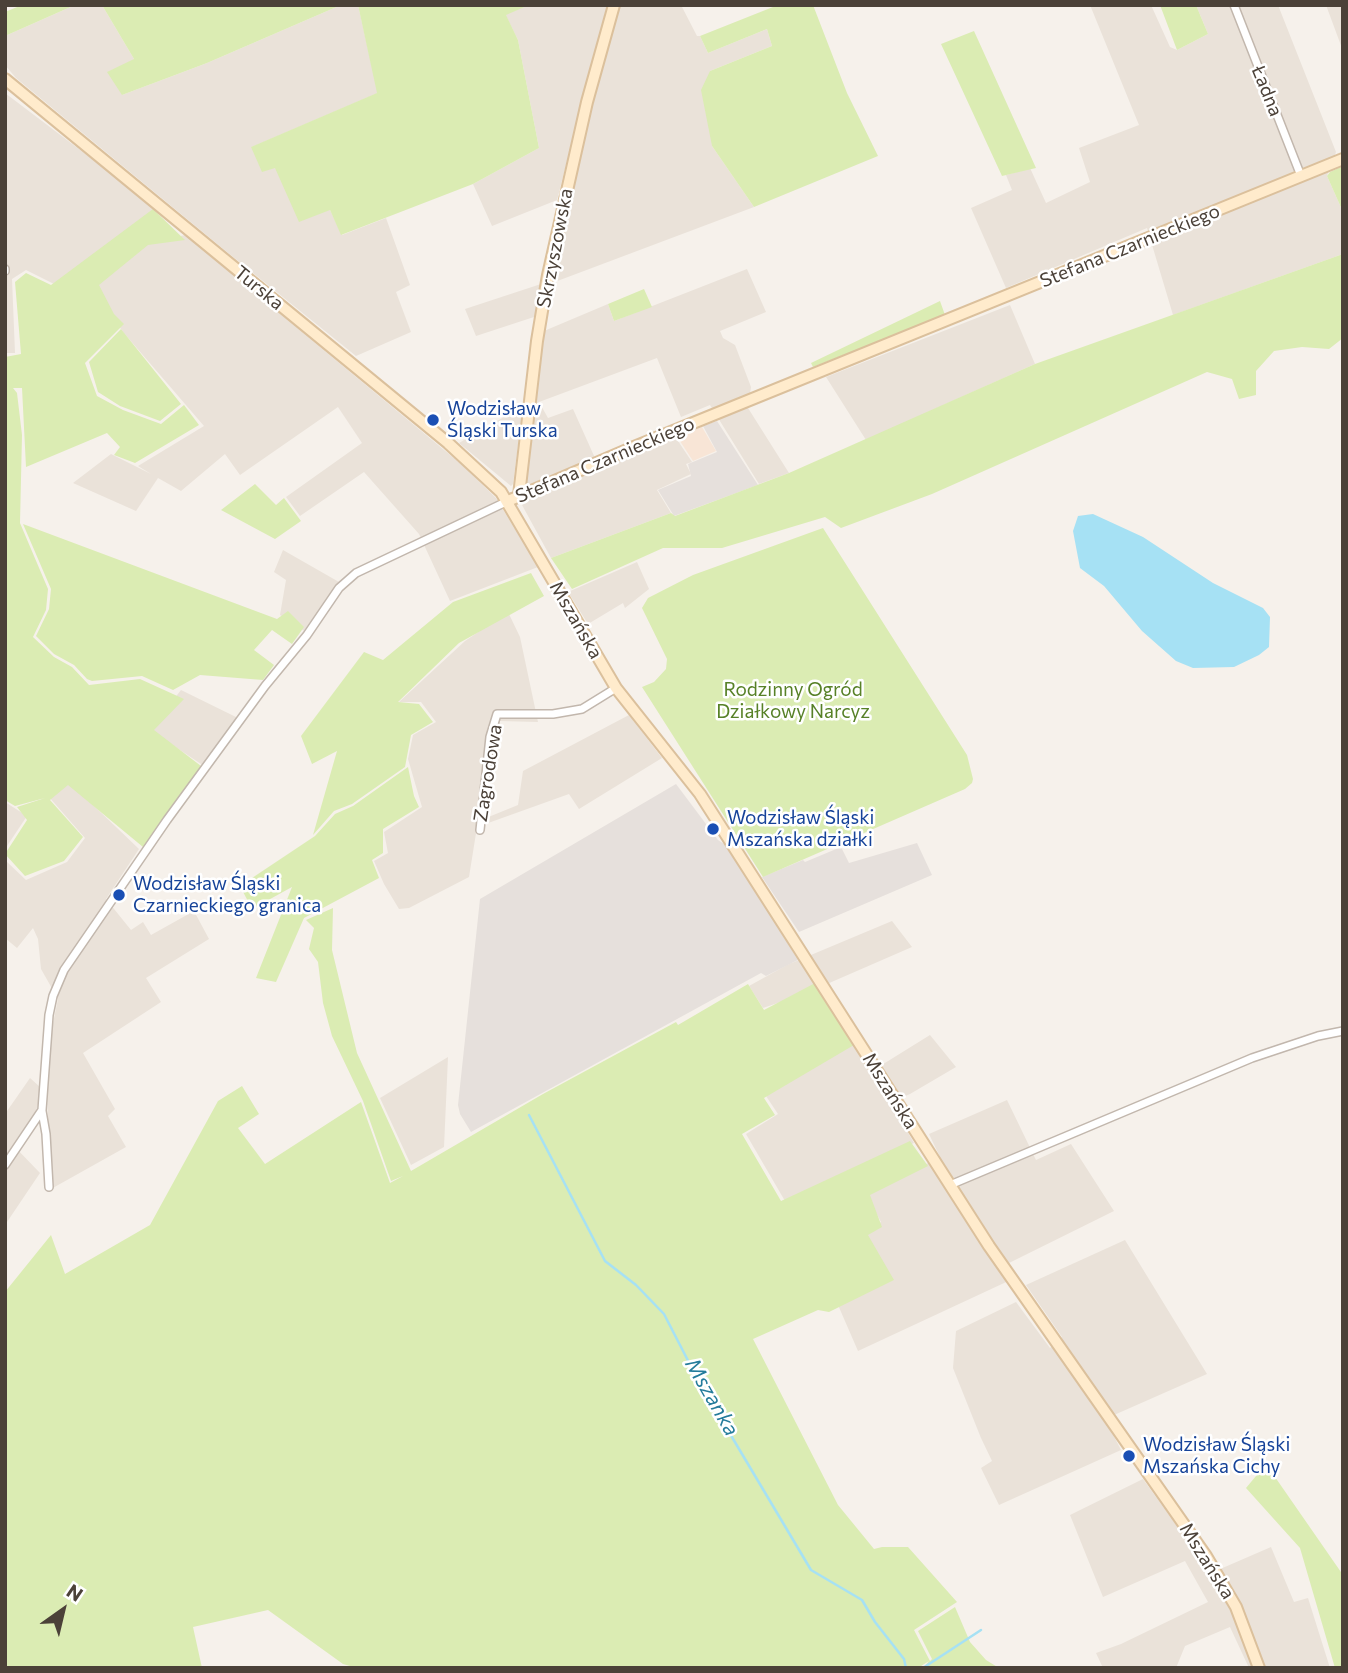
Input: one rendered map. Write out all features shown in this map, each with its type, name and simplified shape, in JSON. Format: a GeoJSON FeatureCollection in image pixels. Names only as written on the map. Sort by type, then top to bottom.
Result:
{"type":"FeatureCollection","features":[{"type":"Feature","properties":{"kind":"street","name":"Skrzyszowska"},"geometry":{"type":"LineString","coordinates":[[519,495],[537,341],[548,275],[587,102],[614,5]]}},
{"type":"Feature","properties":{"kind":"street","name":"Ładna"},"geometry":{"type":"LineString","coordinates":[[1234,5],[1301,176]]}},
{"type":"Feature","properties":{"kind":"street","name":"Turska"},"geometry":{"type":"LineString","coordinates":[[5,79],[448,443],[490,480],[517,516]]}},
{"type":"Feature","properties":{"kind":"street","name":"Stefana Czarnieckiego"},"geometry":{"type":"LineString","coordinates":[[42,1110],[53,996],[71,958],[145,850],[252,704],[307,635],[339,588],[356,573],[519,495],[1343,159]]}},
{"type":"Feature","properties":{"kind":"street","name":"Mszańska"},"geometry":{"type":"LineString","coordinates":[[517,516],[616,688],[700,794],[989,1246],[1206,1556],[1236,1607],[1259,1668]]}},
{"type":"Feature","properties":{"kind":"street","name":"Zagrodowa"},"geometry":{"type":"LineString","coordinates":[[480,831],[490,737],[498,714],[553,714],[582,709],[616,688]]}},
{"type":"Feature","properties":{"kind":"street"},"geometry":{"type":"LineString","coordinates":[[950,1185],[1240,1063],[1318,1036],[1343,1031]]}},
{"type":"Feature","properties":{"kind":"street"},"geometry":{"type":"LineString","coordinates":[[5,1165],[42,1110]]}},
{"type":"Feature","properties":{"kind":"street"},"geometry":{"type":"LineString","coordinates":[[42,1110],[49,1188]]}},
{"type":"Feature","properties":{"kind":"shaded area"},"geometry":{"type":"Polygon","coordinates":[[[75,5],[102,5],[134,59],[122,95],[207,63],[341,5],[358,5],[378,93],[252,147],[330,210],[342,235],[386,218],[410,285],[396,292],[411,332],[356,356],[16,78],[5,65],[5,36],[75,5]]]}},
{"type":"Feature","properties":{"kind":"shaded area"},"geometry":{"type":"Polygon","coordinates":[[[529,5],[607,5],[557,200],[492,226],[473,184],[539,148],[518,40],[505,14],[529,5]]]}},
{"type":"Feature","properties":{"kind":"shaded area"},"geometry":{"type":"Polygon","coordinates":[[[619,5],[681,5],[708,53],[767,29],[772,46],[710,71],[712,146],[754,207],[552,283],[574,177],[619,5]]]}},
{"type":"Feature","properties":{"kind":"shaded area"},"geometry":{"type":"Polygon","coordinates":[[[1090,5],[1151,5],[1170,47],[1177,50],[1208,34],[1196,5],[1278,5],[1336,152],[1327,176],[1343,212],[1343,254],[1173,315],[1147,228],[1006,288],[971,208],[1012,190],[1006,175],[1030,168],[1046,203],[1090,182],[1079,148],[1139,125],[1090,5]]]}},
{"type":"Feature","properties":{"kind":"shaded area"},"geometry":{"type":"Polygon","coordinates":[[[1326,5],[1343,5],[1343,51],[1326,5]]]}},
{"type":"Feature","properties":{"kind":"shaded area"},"geometry":{"type":"Polygon","coordinates":[[[5,93],[158,209],[56,285],[26,270],[12,279],[15,353],[5,353],[5,93]]]}},
{"type":"Feature","properties":{"kind":"shaded area"},"geometry":{"type":"Polygon","coordinates":[[[185,235],[461,464],[496,498],[538,567],[450,601],[419,534],[364,472],[300,516],[286,497],[362,443],[338,407],[240,475],[225,454],[181,491],[158,478],[136,511],[73,483],[111,454],[151,474],[138,466],[204,426],[123,332],[93,287],[142,245],[185,235]]]}},
{"type":"Feature","properties":{"kind":"shaded area"},"geometry":{"type":"Polygon","coordinates":[[[747,269],[766,312],[720,331],[723,338],[735,345],[751,387],[748,408],[789,473],[759,484],[710,405],[681,417],[657,358],[539,402],[548,418],[573,409],[599,467],[676,438],[692,462],[686,464],[691,474],[657,490],[671,513],[551,558],[522,505],[544,331],[608,304],[614,321],[747,269]]]}},
{"type":"Feature","properties":{"kind":"shaded area"},"geometry":{"type":"Polygon","coordinates":[[[541,284],[537,316],[476,336],[465,309],[541,284]]]}},
{"type":"Feature","properties":{"kind":"shaded area"},"geometry":{"type":"Polygon","coordinates":[[[1010,305],[1035,364],[866,440],[826,377],[1010,305]]]}},
{"type":"Feature","properties":{"kind":"shaded area"},"geometry":{"type":"Polygon","coordinates":[[[523,406],[513,484],[511,486],[459,443],[523,406]]]}},
{"type":"Feature","properties":{"kind":"shaded area"},"geometry":{"type":"Polygon","coordinates":[[[717,421],[758,485],[674,516],[658,490],[691,476],[688,464],[717,452],[703,426],[717,421]]]}},
{"type":"Feature","properties":{"kind":"shaded area"},"geometry":{"type":"Polygon","coordinates":[[[702,427],[716,451],[693,461],[678,438],[702,427]]]}},
{"type":"Feature","properties":{"kind":"shaded area"},"geometry":{"type":"Polygon","coordinates":[[[283,550],[339,582],[304,631],[280,615],[286,580],[274,572],[283,550]]]}},
{"type":"Feature","properties":{"kind":"shaded area"},"geometry":{"type":"Polygon","coordinates":[[[637,562],[649,589],[625,608],[623,603],[588,624],[568,592],[637,562]]]}},
{"type":"Feature","properties":{"kind":"shaded area"},"geometry":{"type":"Polygon","coordinates":[[[508,612],[520,637],[538,722],[500,721],[486,818],[518,805],[523,771],[629,715],[662,758],[579,809],[569,794],[477,827],[469,877],[409,908],[399,909],[374,861],[388,853],[384,832],[422,807],[408,759],[413,735],[436,722],[421,702],[399,702],[465,641],[508,612]]]}},
{"type":"Feature","properties":{"kind":"shaded area"},"geometry":{"type":"Polygon","coordinates":[[[181,690],[238,718],[204,766],[150,730],[181,690]]]}},
{"type":"Feature","properties":{"kind":"shaded area"},"geometry":{"type":"Polygon","coordinates":[[[68,781],[139,849],[106,899],[131,930],[143,922],[151,935],[194,911],[209,939],[146,978],[161,1002],[83,1053],[115,1109],[108,1116],[126,1147],[51,1189],[47,1096],[52,1028],[58,999],[41,969],[38,939],[33,928],[17,948],[5,938],[5,860],[26,880],[67,862],[85,838],[49,797],[68,781]]]}},
{"type":"Feature","properties":{"kind":"shaded area"},"geometry":{"type":"Polygon","coordinates":[[[676,784],[718,840],[727,846],[798,960],[766,976],[761,973],[471,1132],[460,1114],[458,1105],[480,899],[676,784]]]}},
{"type":"Feature","properties":{"kind":"shaded area"},"geometry":{"type":"Polygon","coordinates":[[[5,802],[27,816],[5,849],[5,802]]]}},
{"type":"Feature","properties":{"kind":"shaded area"},"geometry":{"type":"Polygon","coordinates":[[[917,843],[932,875],[799,932],[762,877],[841,847],[849,863],[917,843]]]}},
{"type":"Feature","properties":{"kind":"shaded area"},"geometry":{"type":"Polygon","coordinates":[[[892,921],[912,947],[804,994],[763,1008],[749,986],[787,965],[892,921]]]}},
{"type":"Feature","properties":{"kind":"shaded area"},"geometry":{"type":"Polygon","coordinates":[[[930,1035],[956,1067],[910,1094],[890,1102],[914,1143],[785,1201],[746,1134],[778,1114],[764,1093],[852,1042],[872,1071],[930,1035]]]}},
{"type":"Feature","properties":{"kind":"shaded area"},"geometry":{"type":"Polygon","coordinates":[[[448,1057],[444,1147],[411,1165],[380,1098],[448,1057]]]}},
{"type":"Feature","properties":{"kind":"shaded area"},"geometry":{"type":"Polygon","coordinates":[[[30,1078],[40,1087],[38,1105],[33,1119],[13,1145],[40,1173],[5,1225],[5,1114],[30,1078]]]}},
{"type":"Feature","properties":{"kind":"shaded area"},"geometry":{"type":"Polygon","coordinates":[[[1007,1100],[1036,1160],[1071,1144],[1114,1211],[1009,1263],[1017,1277],[858,1351],[838,1305],[864,1232],[881,1222],[866,1194],[940,1157],[929,1134],[1007,1100]]]}},
{"type":"Feature","properties":{"kind":"shaded area"},"geometry":{"type":"Polygon","coordinates":[[[1125,1240],[1207,1374],[1105,1419],[1121,1450],[999,1505],[981,1468],[992,1461],[953,1368],[956,1331],[1016,1302],[1050,1348],[1062,1337],[1026,1285],[1125,1240]]]}},
{"type":"Feature","properties":{"kind":"shaded area"},"geometry":{"type":"Polygon","coordinates":[[[1143,1479],[1211,1573],[1271,1547],[1294,1602],[1308,1598],[1330,1668],[1249,1668],[1230,1627],[1185,1646],[1176,1668],[1103,1668],[1096,1653],[1121,1644],[1208,1602],[1185,1561],[1103,1597],[1070,1515],[1143,1479]]]}},
{"type":"Feature","properties":{"kind":"green space"},"geometry":{"type":"Polygon","coordinates":[[[22,5],[75,5],[5,36],[5,12],[22,5]]]}},
{"type":"Feature","properties":{"kind":"green space"},"geometry":{"type":"Polygon","coordinates":[[[102,5],[341,5],[207,63],[122,95],[107,72],[134,59],[102,5]]]}},
{"type":"Feature","properties":{"kind":"green space"},"geometry":{"type":"Polygon","coordinates":[[[358,5],[529,5],[506,15],[518,40],[539,148],[473,184],[341,235],[330,210],[299,222],[275,168],[262,172],[251,147],[377,93],[358,5]]]}},
{"type":"Feature","properties":{"kind":"green space"},"geometry":{"type":"Polygon","coordinates":[[[778,5],[813,5],[847,93],[878,156],[754,207],[712,146],[701,90],[710,71],[772,46],[767,29],[708,53],[700,36],[778,5]]]}},
{"type":"Feature","properties":{"kind":"green space"},"geometry":{"type":"Polygon","coordinates":[[[1160,5],[1196,5],[1208,34],[1177,50],[1160,5]]]}},
{"type":"Feature","properties":{"kind":"green space"},"geometry":{"type":"Polygon","coordinates":[[[974,31],[1036,168],[1002,176],[941,44],[974,31]]]}},
{"type":"Feature","properties":{"kind":"green space"},"geometry":{"type":"Polygon","coordinates":[[[1343,166],[1343,212],[1327,176],[1343,166]]]}},
{"type":"Feature","properties":{"kind":"green space"},"geometry":{"type":"Polygon","coordinates":[[[153,209],[185,240],[148,245],[99,285],[114,314],[124,324],[85,363],[97,396],[123,410],[161,424],[184,405],[199,425],[135,463],[114,455],[120,447],[107,433],[26,467],[22,388],[13,388],[17,393],[22,435],[20,523],[48,589],[46,610],[33,637],[54,657],[72,667],[89,685],[140,679],[184,699],[154,730],[201,766],[143,847],[68,785],[50,800],[83,837],[64,861],[25,876],[5,854],[27,820],[17,807],[45,798],[15,806],[5,800],[5,357],[21,354],[15,282],[26,273],[51,285],[153,209]]]}},
{"type":"Feature","properties":{"kind":"green space"},"geometry":{"type":"Polygon","coordinates":[[[1343,254],[1343,338],[1329,349],[1302,347],[1274,351],[1256,371],[1256,395],[1239,399],[1232,379],[1207,372],[932,494],[841,528],[825,517],[722,548],[663,548],[572,589],[551,558],[671,513],[675,516],[789,473],[1035,364],[1343,254]]]}},
{"type":"Feature","properties":{"kind":"green space"},"geometry":{"type":"Polygon","coordinates":[[[644,289],[652,307],[614,321],[608,304],[644,289]]]}},
{"type":"Feature","properties":{"kind":"green space"},"geometry":{"type":"Polygon","coordinates":[[[940,301],[945,315],[813,367],[811,363],[940,301]]]}},
{"type":"Feature","properties":{"kind":"green space"},"geometry":{"type":"Polygon","coordinates":[[[121,329],[181,404],[160,421],[120,406],[98,392],[89,362],[121,329]]]}},
{"type":"Feature","properties":{"kind":"green space"},"geometry":{"type":"Polygon","coordinates":[[[255,484],[276,505],[284,498],[301,521],[275,539],[221,510],[255,484]]]}},
{"type":"Feature","properties":{"kind":"green space"},"geometry":{"type":"Polygon","coordinates":[[[23,524],[277,619],[288,611],[304,627],[292,644],[272,630],[254,650],[274,665],[263,680],[200,675],[173,690],[142,676],[92,681],[74,665],[54,654],[36,636],[49,609],[51,589],[23,524]]]}},
{"type":"Feature","properties":{"kind":"green space","name":"Rodzinny Ogród Działkowy Narcyz"},"geometry":{"type":"Polygon","coordinates":[[[823,528],[967,755],[973,779],[965,789],[763,877],[642,687],[654,682],[666,669],[667,659],[642,608],[648,598],[693,575],[823,528]]]}},
{"type":"Feature","properties":{"kind":"green space"},"geometry":{"type":"Polygon","coordinates":[[[531,573],[544,596],[459,643],[398,702],[419,704],[433,722],[411,735],[405,767],[352,804],[334,811],[313,835],[337,751],[312,764],[301,736],[364,652],[383,660],[453,602],[531,573]]]}},
{"type":"Feature","properties":{"kind":"green space"},"geometry":{"type":"Polygon","coordinates":[[[408,767],[419,807],[383,829],[383,853],[372,860],[379,878],[304,918],[276,982],[256,978],[292,887],[252,909],[240,886],[315,836],[335,814],[353,806],[408,767]]]}},
{"type":"Feature","properties":{"kind":"green space"},"geometry":{"type":"Polygon","coordinates":[[[333,908],[332,950],[357,1053],[411,1171],[543,1094],[676,1022],[678,1025],[748,984],[764,1010],[817,982],[854,1045],[764,1098],[775,1115],[742,1134],[781,1201],[910,1141],[928,1166],[870,1195],[882,1227],[868,1235],[894,1280],[829,1312],[818,1310],[753,1339],[838,1505],[874,1549],[908,1547],[957,1602],[914,1630],[930,1661],[932,1659],[918,1631],[955,1607],[970,1642],[986,1660],[999,1668],[923,1668],[929,1661],[918,1668],[357,1668],[343,1664],[268,1610],[193,1627],[202,1668],[5,1668],[5,1292],[51,1235],[65,1274],[150,1225],[218,1101],[242,1086],[259,1114],[238,1128],[265,1164],[361,1102],[390,1183],[403,1176],[391,1181],[363,1101],[332,1036],[323,1003],[318,962],[309,949],[314,928],[306,920],[333,908]]]}},
{"type":"Feature","properties":{"kind":"green space"},"geometry":{"type":"Polygon","coordinates":[[[1266,1464],[1343,1575],[1343,1668],[1335,1668],[1300,1548],[1246,1488],[1266,1464]]]}},
{"type":"Feature","properties":{"kind":"water"},"geometry":{"type":"Polygon","coordinates":[[[1093,514],[1143,537],[1213,583],[1263,608],[1270,617],[1269,647],[1234,667],[1193,668],[1176,661],[1142,631],[1104,586],[1080,568],[1073,531],[1078,516],[1093,514]]]}},
{"type":"Feature","properties":{"kind":"waterway","name":"Mszanka"},"geometry":{"type":"LineString","coordinates":[[529,1115],[605,1261],[636,1285],[664,1314],[698,1380],[811,1570],[862,1600],[875,1622],[904,1659],[906,1668]]}},
{"type":"Feature","properties":{"kind":"waterway"},"geometry":{"type":"LineString","coordinates":[[923,1668],[981,1630]]}},
{"type":"Feature","properties":{"kind":"place","name":"Wodzisław Śląski Turska"},"geometry":{"type":"Point","coordinates":[433,420]}},
{"type":"Feature","properties":{"kind":"place","name":"Wodzisław Śląski Mszańska działki"},"geometry":{"type":"Point","coordinates":[713,829]}},
{"type":"Feature","properties":{"kind":"place","name":"Wodzisław Śląski Czarnieckiego granica"},"geometry":{"type":"Point","coordinates":[119,895]}},
{"type":"Feature","properties":{"kind":"place","name":"Wodzisław Śląski Mszańska Cichy"},"geometry":{"type":"Point","coordinates":[1129,1456]}}]}
